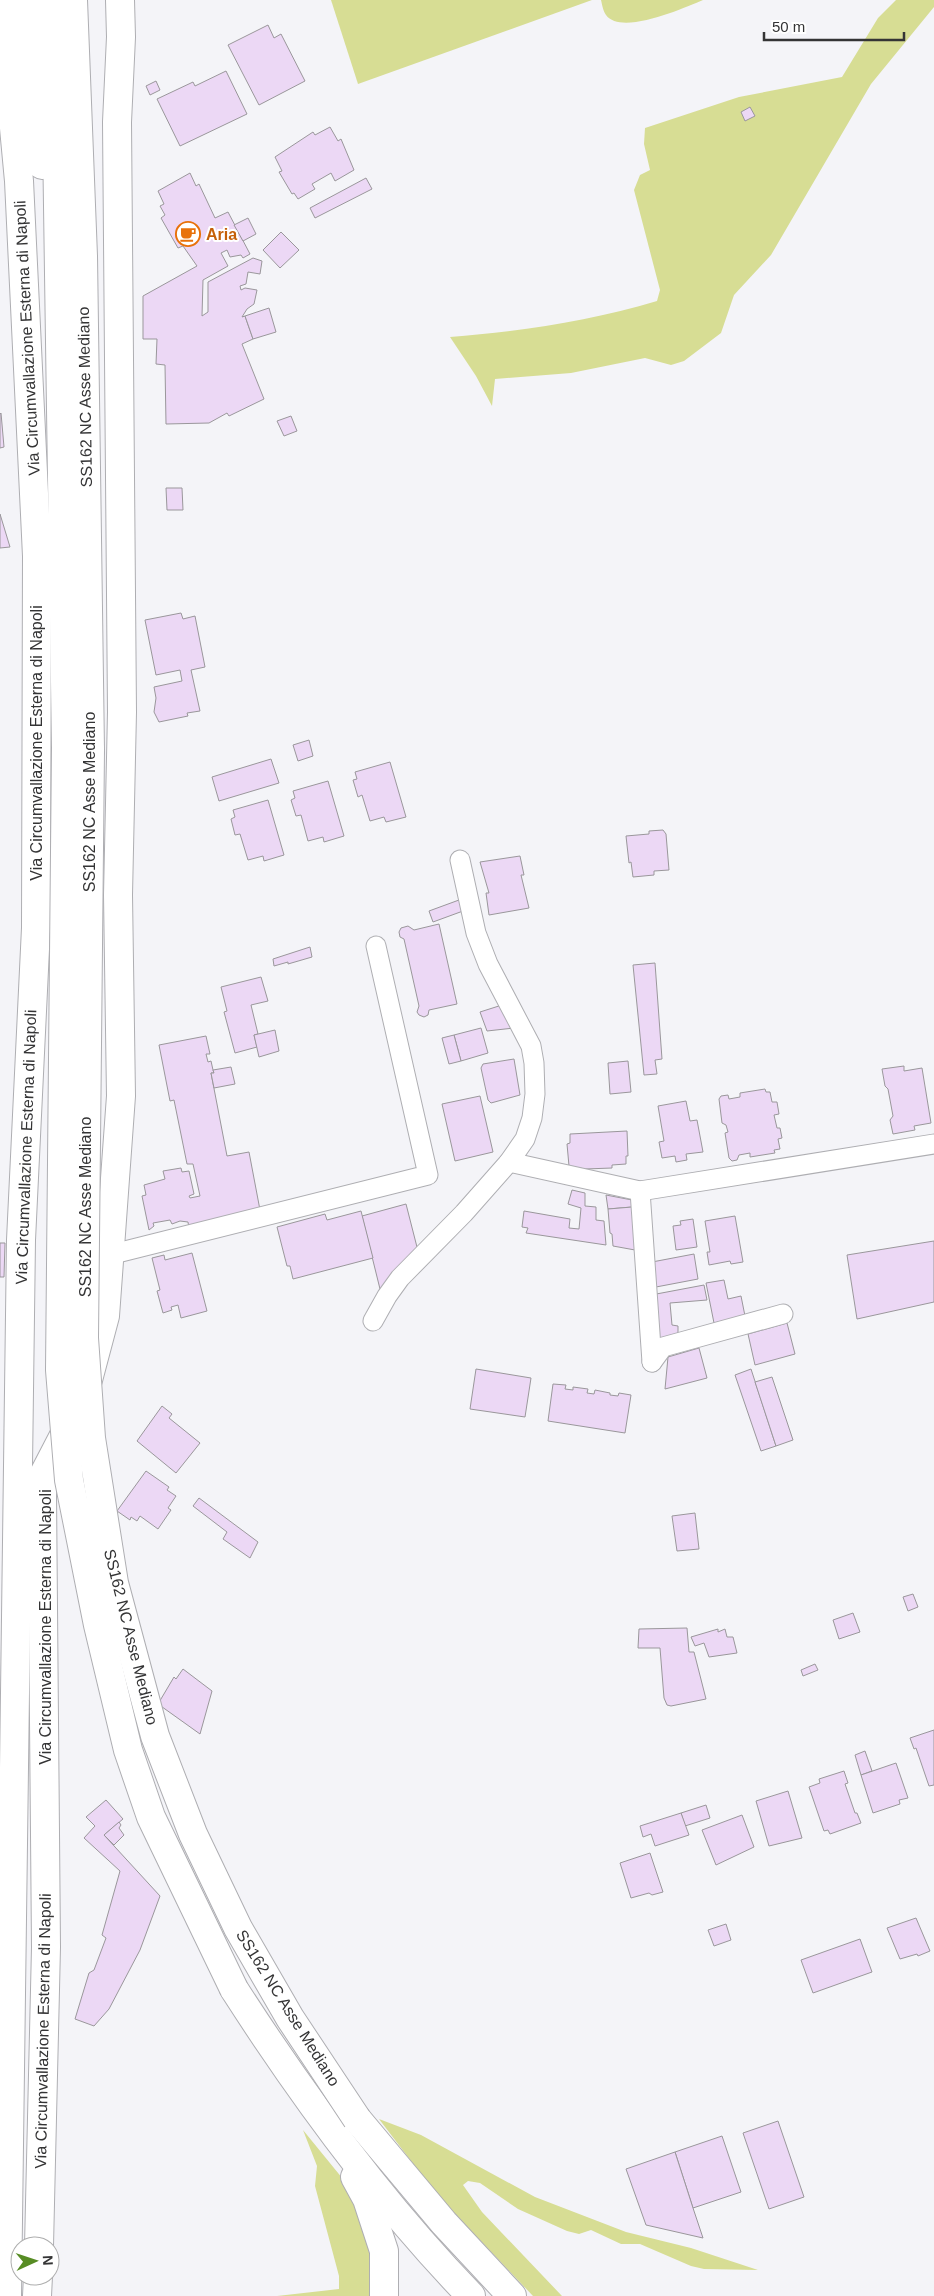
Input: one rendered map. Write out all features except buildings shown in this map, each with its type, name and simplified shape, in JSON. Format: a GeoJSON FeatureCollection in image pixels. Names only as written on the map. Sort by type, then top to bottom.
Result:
{"type":"FeatureCollection","features":[{"type":"Feature","properties":{"kind":"main road","name":"Via Circumvallazione Esterna di Napoli"},"geometry":{"type":"LineString","coordinates":[[2,0],[19,181],[37,556],[36,928],[21,1240],[5,2036],[7,2296]]}},
{"type":"Feature","properties":{"kind":"main road"},"geometry":{"type":"LineString","coordinates":[[26,0],[37,133],[60,277]]}},
{"type":"Feature","properties":{"kind":"main road","name":"SS162 NC Asse Mediano"},"geometry":{"type":"LineString","coordinates":[[47,0],[57,138],[60,277],[78,749],[84,1338],[91,1438],[114,1583],[155,1736],[193,1834],[238,1928],[290,2018],[357,2118],[444,2223],[512,2296]]}},
{"type":"Feature","properties":{"kind":"main road","name":"SS162 NC Asse Mediano"},"geometry":{"type":"LineString","coordinates":[[73,0],[83,266],[78,749],[60,1370],[70,1480],[98,1624],[128,1750],[151,1817],[234,1989],[286,2069],[331,2132],[443,2267],[471,2296]]}},
{"type":"Feature","properties":{"kind":"main road","name":"Via Circumvallazione Esterna di Napoli"},"geometry":{"type":"LineString","coordinates":[[39,2236],[46,1947],[42,1494],[44,1474],[76,1412],[92,1369],[105,1316],[121,1096],[118,895],[122,712],[117,122],[121,37],[120,0]]}},
{"type":"Feature","properties":{"kind":"main road"},"geometry":{"type":"LineString","coordinates":[[331,2132],[370,2208],[384,2251],[384,2296]]}},
{"type":"Feature","properties":{"kind":"street"},"geometry":{"type":"LineString","coordinates":[[373,1321],[400,1278],[464,1214],[509,1162],[525,1140],[532,1118],[535,1094],[534,1063],[531,1046],[488,964],[476,933],[460,860]]}},
{"type":"Feature","properties":{"kind":"street"},"geometry":{"type":"LineString","coordinates":[[109,1255],[428,1175],[376,946]]}},
{"type":"Feature","properties":{"kind":"street"},"geometry":{"type":"LineString","coordinates":[[509,1162],[640,1192],[934,1144]]}},
{"type":"Feature","properties":{"kind":"street"},"geometry":{"type":"LineString","coordinates":[[640,1192],[652,1362],[663,1347],[783,1314]]}},
{"type":"Feature","properties":{"kind":"green space"},"geometry":{"type":"Polygon","coordinates":[[[331,0],[592,0],[358,84],[331,0]]]}},
{"type":"Feature","properties":{"kind":"green space"},"geometry":{"type":"Polygon","coordinates":[[[601,0],[703,0],[668,14],[638,22],[625,23],[614,21],[606,15],[601,0]]]}},
{"type":"Feature","properties":{"kind":"green space"},"geometry":{"type":"Polygon","coordinates":[[[896,0],[934,0],[934,7],[871,84],[771,255],[734,295],[721,333],[684,361],[671,365],[645,358],[571,373],[495,379],[492,406],[476,376],[450,337],[554,325],[657,301],[660,290],[634,190],[640,175],[650,170],[644,144],[645,128],[739,97],[842,77],[878,18],[896,0]]]}},
{"type":"Feature","properties":{"kind":"green space"},"geometry":{"type":"Polygon","coordinates":[[[379,2119],[421,2135],[535,2197],[626,2232],[691,2248],[758,2270],[704,2269],[691,2266],[640,2244],[621,2244],[591,2230],[579,2234],[567,2231],[518,2209],[480,2183],[468,2181],[463,2185],[482,2212],[562,2296],[533,2296],[437,2195],[379,2119]]]}},
{"type":"Feature","properties":{"kind":"green space"},"geometry":{"type":"Polygon","coordinates":[[[303,2130],[347,2184],[365,2229],[371,2264],[369,2296],[277,2296],[339,2289],[339,2276],[315,2186],[317,2166],[303,2130]]]}},
{"type":"Feature","properties":{"kind":"place","name":"Aria"},"geometry":{"type":"Point","coordinates":[188,234]}}]}
